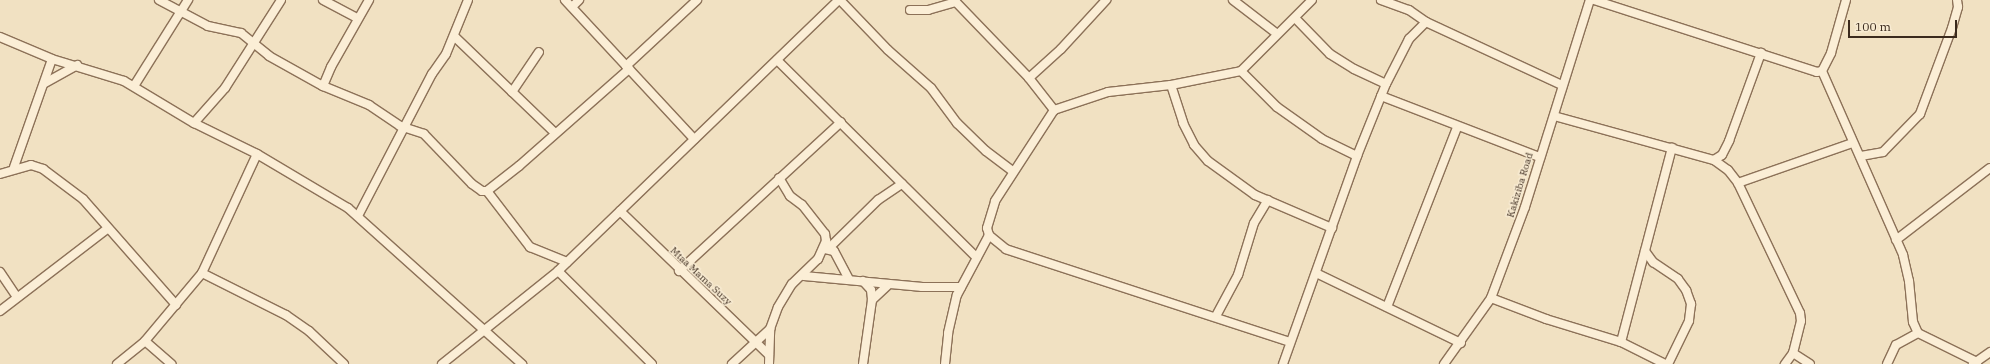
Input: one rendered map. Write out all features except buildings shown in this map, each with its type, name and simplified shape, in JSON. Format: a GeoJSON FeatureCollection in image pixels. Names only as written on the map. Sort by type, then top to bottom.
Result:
{"type":"FeatureCollection","features":[{"type":"Feature","properties":{"kind":"street"},"geometry":{"type":"LineString","coordinates":[[159,0],[208,26],[241,33],[253,44],[323,86],[369,105],[405,128],[424,134],[472,184],[487,191],[530,247],[568,262]]}},
{"type":"Feature","properties":{"kind":"street"},"geometry":{"type":"LineString","coordinates":[[134,86],[188,0]]}},
{"type":"Feature","properties":{"kind":"street"},"geometry":{"type":"LineString","coordinates":[[194,123],[225,88],[281,0]]}},
{"type":"Feature","properties":{"kind":"street"},"geometry":{"type":"LineString","coordinates":[[323,0],[357,18]]}},
{"type":"Feature","properties":{"kind":"street"},"geometry":{"type":"LineString","coordinates":[[323,86],[357,18],[369,0]]}},
{"type":"Feature","properties":{"kind":"street"},"geometry":{"type":"LineString","coordinates":[[359,214],[432,74],[455,37],[468,0]]}},
{"type":"Feature","properties":{"kind":"street"},"geometry":{"type":"LineString","coordinates":[[565,0],[694,139]]}},
{"type":"Feature","properties":{"kind":"street"},"geometry":{"type":"LineString","coordinates":[[572,7],[579,0]]}},
{"type":"Feature","properties":{"kind":"street"},"geometry":{"type":"LineString","coordinates":[[487,191],[628,67],[697,0]]}},
{"type":"Feature","properties":{"kind":"street"},"geometry":{"type":"LineString","coordinates":[[442,364],[568,262],[839,0],[888,50],[931,88],[957,123],[986,151],[1013,171]]}},
{"type":"Feature","properties":{"kind":"street"},"geometry":{"type":"LineString","coordinates":[[1029,78],[1061,49],[1106,0]]}},
{"type":"Feature","properties":{"kind":"street"},"geometry":{"type":"LineString","coordinates":[[1233,0],[1276,33]]}},
{"type":"Feature","properties":{"kind":"street"},"geometry":{"type":"LineString","coordinates":[[953,364],[946,361],[951,314],[961,287],[989,235],[989,216],[1013,171],[1054,110],[1108,92],[1171,86],[1241,71],[1276,33],[1295,18],[1312,0]]}},
{"type":"Feature","properties":{"kind":"street"},"geometry":{"type":"LineString","coordinates":[[1382,0],[1409,10],[1426,22],[1562,85]]}},
{"type":"Feature","properties":{"kind":"street","name":"Kakiziba Road"},"geometry":{"type":"LineString","coordinates":[[1444,364],[1461,343],[1491,298],[1525,207],[1554,116],[1562,85],[1590,0]]}},
{"type":"Feature","properties":{"kind":"street"},"geometry":{"type":"LineString","coordinates":[[1594,0],[1761,52],[1812,71],[1822,71]]}},
{"type":"Feature","properties":{"kind":"street"},"geometry":{"type":"LineString","coordinates":[[1846,0],[1831,53],[1822,71],[1852,143],[1862,156],[1907,270],[1913,322],[1918,333],[1975,363],[1990,352]]}},
{"type":"Feature","properties":{"kind":"street"},"geometry":{"type":"LineString","coordinates":[[1862,156],[1883,152],[1920,114],[1928,99],[1958,4],[1964,0]]}},
{"type":"Feature","properties":{"kind":"street"},"geometry":{"type":"LineString","coordinates":[[910,10],[928,10],[955,1],[1029,78],[1054,110]]}},
{"type":"Feature","properties":{"kind":"street"},"geometry":{"type":"LineString","coordinates":[[1295,18],[1330,54],[1354,70],[1386,84]]}},
{"type":"Feature","properties":{"kind":"street"},"geometry":{"type":"LineString","coordinates":[[1283,364],[1357,156],[1386,84],[1409,39],[1426,22]]}},
{"type":"Feature","properties":{"kind":"street"},"geometry":{"type":"LineString","coordinates":[[0,36],[52,59],[114,76],[134,86],[194,123],[257,154],[359,214],[483,331],[522,364]]}},
{"type":"Feature","properties":{"kind":"street"},"geometry":{"type":"LineString","coordinates":[[455,37],[554,132]]}},
{"type":"Feature","properties":{"kind":"street"},"geometry":{"type":"LineString","coordinates":[[512,92],[539,52]]}},
{"type":"Feature","properties":{"kind":"street"},"geometry":{"type":"LineString","coordinates":[[1714,160],[1722,155],[1729,142],[1761,52]]}},
{"type":"Feature","properties":{"kind":"street"},"geometry":{"type":"LineString","coordinates":[[14,167],[21,154],[52,59]]}},
{"type":"Feature","properties":{"kind":"street"},"geometry":{"type":"LineString","coordinates":[[777,60],[977,258]]}},
{"type":"Feature","properties":{"kind":"street"},"geometry":{"type":"LineString","coordinates":[[45,83],[76,65]]}},
{"type":"Feature","properties":{"kind":"street"},"geometry":{"type":"LineString","coordinates":[[1241,71],[1277,108],[1322,139],[1357,156]]}},
{"type":"Feature","properties":{"kind":"street"},"geometry":{"type":"LineString","coordinates":[[1171,86],[1183,123],[1194,145],[1208,162],[1234,182],[1268,200],[1332,228]]}},
{"type":"Feature","properties":{"kind":"street"},"geometry":{"type":"LineString","coordinates":[[1381,96],[1457,127],[1540,157]]}},
{"type":"Feature","properties":{"kind":"street"},"geometry":{"type":"LineString","coordinates":[[1554,116],[1714,160],[1728,170],[1738,183],[1800,313],[1801,321],[1793,353],[1785,364]]}},
{"type":"Feature","properties":{"kind":"street"},"geometry":{"type":"LineString","coordinates":[[679,271],[841,122]]}},
{"type":"Feature","properties":{"kind":"street"},"geometry":{"type":"LineString","coordinates":[[1387,307],[1457,127]]}},
{"type":"Feature","properties":{"kind":"street"},"geometry":{"type":"LineString","coordinates":[[1738,183],[1852,143]]}},
{"type":"Feature","properties":{"kind":"street"},"geometry":{"type":"LineString","coordinates":[[1621,342],[1672,148]]}},
{"type":"Feature","properties":{"kind":"street"},"geometry":{"type":"LineString","coordinates":[[21,154],[30,165]]}},
{"type":"Feature","properties":{"kind":"street"},"geometry":{"type":"LineString","coordinates":[[117,364],[145,341],[202,273],[257,154]]}},
{"type":"Feature","properties":{"kind":"street"},"geometry":{"type":"LineString","coordinates":[[0,174],[14,167],[30,165],[43,169],[83,199],[176,304]]}},
{"type":"Feature","properties":{"kind":"street"},"geometry":{"type":"LineString","coordinates":[[1896,240],[1990,168]]}},
{"type":"Feature","properties":{"kind":"street"},"geometry":{"type":"LineString","coordinates":[[780,178],[790,196],[802,205],[824,234],[826,249],[844,264],[850,279]]}},
{"type":"Feature","properties":{"kind":"street"},"geometry":{"type":"LineString","coordinates":[[768,364],[770,329],[785,294],[804,276],[826,249],[878,200],[902,184]]}},
{"type":"Feature","properties":{"kind":"street"},"geometry":{"type":"LineString","coordinates":[[1216,316],[1238,275],[1254,223],[1268,200]]}},
{"type":"Feature","properties":{"kind":"street","name":"Mtaa Mama Suzy"},"geometry":{"type":"LineString","coordinates":[[620,211],[679,271],[756,341],[769,355]]}},
{"type":"Feature","properties":{"kind":"street"},"geometry":{"type":"LineString","coordinates":[[0,310],[108,228]]}},
{"type":"Feature","properties":{"kind":"street"},"geometry":{"type":"LineString","coordinates":[[989,235],[1006,249],[1216,316],[1290,342]]}},
{"type":"Feature","properties":{"kind":"street"},"geometry":{"type":"LineString","coordinates":[[1491,298],[1546,319],[1621,342],[1666,364],[1690,320],[1691,304],[1686,290],[1678,279],[1653,262],[1645,251]]}},
{"type":"Feature","properties":{"kind":"street"},"geometry":{"type":"LineString","coordinates":[[558,271],[652,364]]}},
{"type":"Feature","properties":{"kind":"street"},"geometry":{"type":"LineString","coordinates":[[0,272],[17,297]]}},
{"type":"Feature","properties":{"kind":"street"},"geometry":{"type":"LineString","coordinates":[[202,273],[286,315],[309,331],[344,364]]}},
{"type":"Feature","properties":{"kind":"street"},"geometry":{"type":"LineString","coordinates":[[1316,273],[1461,343]]}},
{"type":"Feature","properties":{"kind":"street"},"geometry":{"type":"LineString","coordinates":[[804,276],[948,289],[961,287]]}},
{"type":"Feature","properties":{"kind":"street"},"geometry":{"type":"LineString","coordinates":[[863,281],[871,290],[872,300],[863,364]]}},
{"type":"Feature","properties":{"kind":"street"},"geometry":{"type":"LineString","coordinates":[[872,300],[888,284]]}},
{"type":"Feature","properties":{"kind":"street"},"geometry":{"type":"LineString","coordinates":[[732,364],[770,329]]}},
{"type":"Feature","properties":{"kind":"street"},"geometry":{"type":"LineString","coordinates":[[1887,364],[1896,345],[1918,333]]}},
{"type":"Feature","properties":{"kind":"street"},"geometry":{"type":"LineString","coordinates":[[145,341],[171,364]]}},
{"type":"Feature","properties":{"kind":"street"},"geometry":{"type":"LineString","coordinates":[[1793,353],[1810,364]]}}]}
